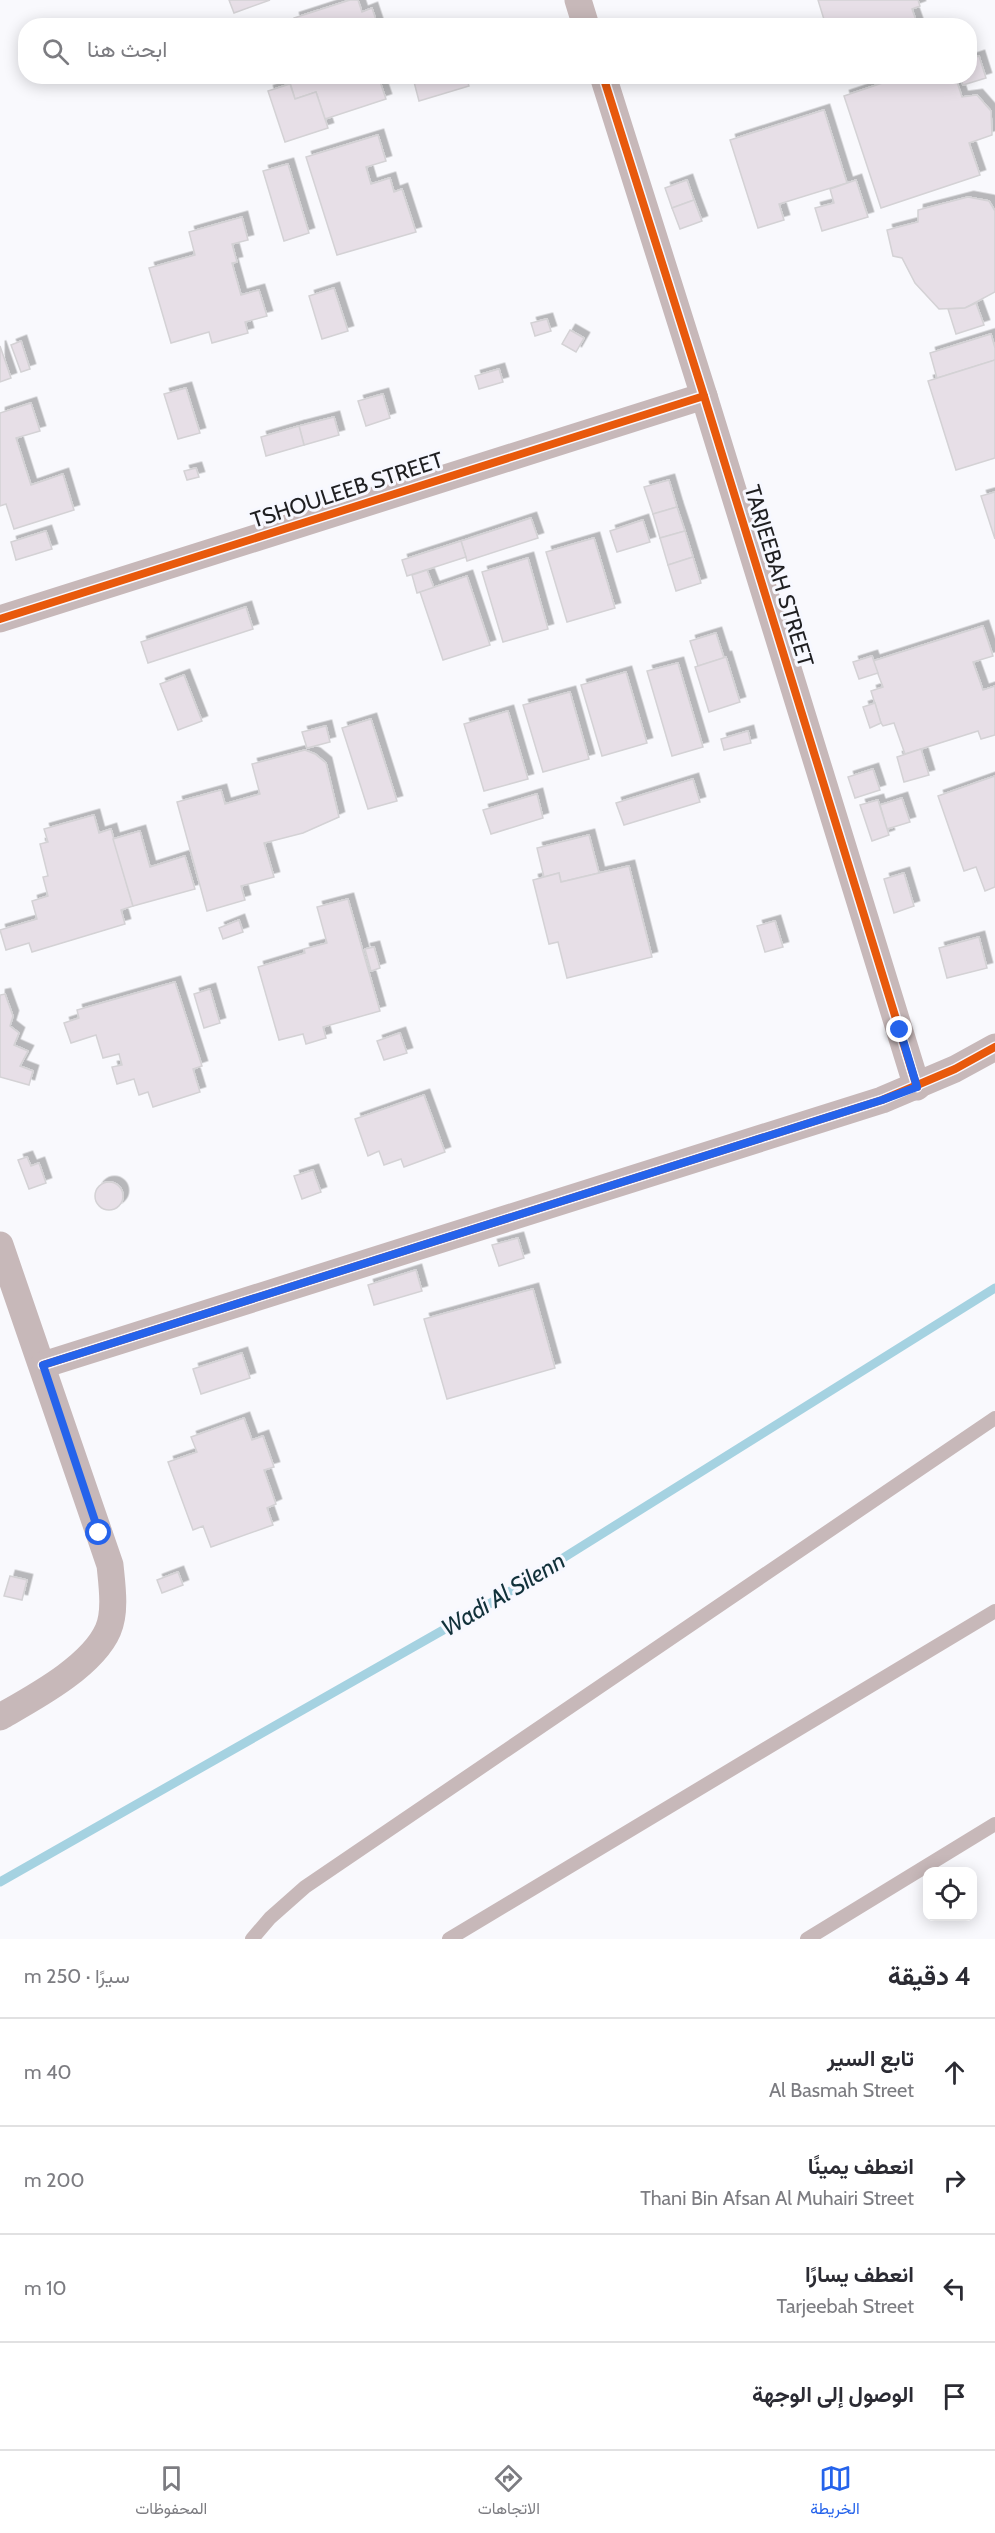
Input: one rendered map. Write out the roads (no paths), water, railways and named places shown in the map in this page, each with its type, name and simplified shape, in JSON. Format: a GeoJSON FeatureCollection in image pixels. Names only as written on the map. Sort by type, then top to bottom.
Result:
{"type":"FeatureCollection","features":[{"type":"Feature","properties":{"kind":"street"},"geometry":{"type":"LineString","coordinates":[[578,0],[584,18]]}},
{"type":"Feature","properties":{"kind":"street","name":"TARJEEBAH STREET"},"geometry":{"type":"LineString","coordinates":[[606,84],[917,1087]]}},
{"type":"Feature","properties":{"kind":"street","name":"TSHOULEEB STREET"},"geometry":{"type":"LineString","coordinates":[[0,619],[704,396]]}},
{"type":"Feature","properties":{"kind":"street"},"geometry":{"type":"LineString","coordinates":[[43,1365],[882,1100],[917,1087],[995,1047]]}},
{"type":"Feature","properties":{"kind":"street"},"geometry":{"type":"LineString","coordinates":[[0,1245],[110,1566],[112,1590],[108,1630],[99,1644],[76,1668],[50,1688],[0,1717]]}},
{"type":"Feature","properties":{"kind":"lane"},"geometry":{"type":"LineString","coordinates":[[252,1939],[270,1918],[305,1887],[995,1418]]}},
{"type":"Feature","properties":{"kind":"lane"},"geometry":{"type":"LineString","coordinates":[[449,1939],[995,1611]]}},
{"type":"Feature","properties":{"kind":"lane"},"geometry":{"type":"LineString","coordinates":[[807,1939],[995,1824]]}},
{"type":"Feature","properties":{"kind":"waterway","name":"Wadi Al Silenn"},"geometry":{"type":"LineString","coordinates":[[0,1882],[496,1600],[995,1288]]}}]}
